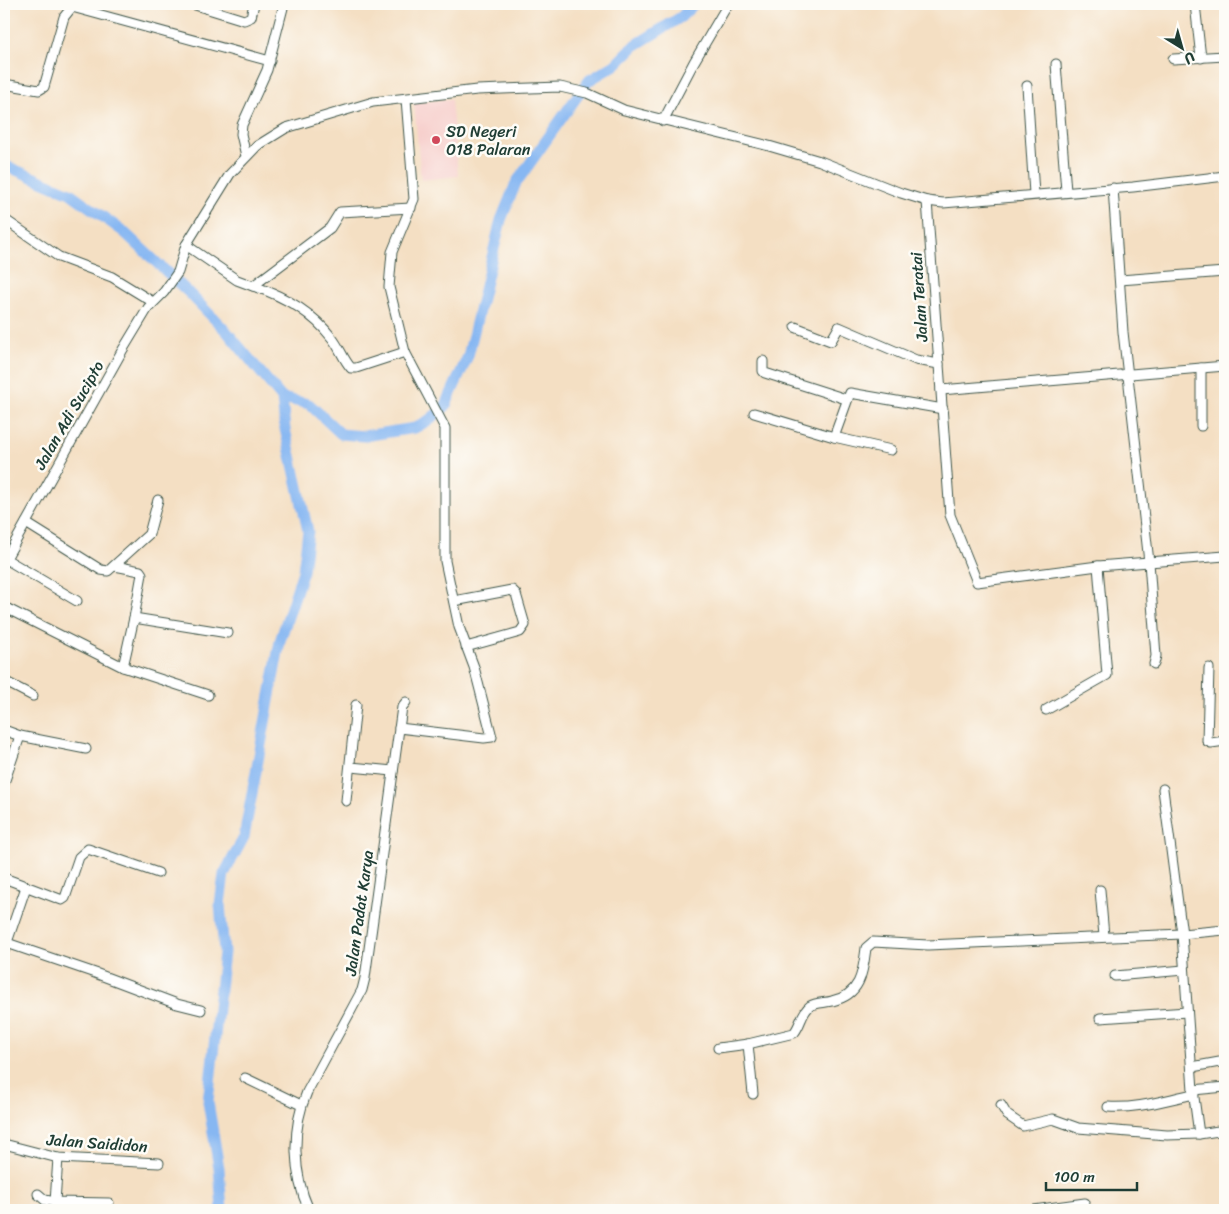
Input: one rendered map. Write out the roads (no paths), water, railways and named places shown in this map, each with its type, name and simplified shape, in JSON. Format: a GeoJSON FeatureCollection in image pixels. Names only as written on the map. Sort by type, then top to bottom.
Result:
{"type":"FeatureCollection","features":[{"type":"Feature","properties":{"kind":"street"},"geometry":{"type":"LineString","coordinates":[[192,4],[244,20],[251,16],[254,4]]}},
{"type":"Feature","properties":{"kind":"street"},"geometry":{"type":"LineString","coordinates":[[246,156],[241,134],[242,125],[258,95],[270,61],[284,4]]}},
{"type":"Feature","properties":{"kind":"street"},"geometry":{"type":"LineString","coordinates":[[663,121],[694,62],[728,4]]}},
{"type":"Feature","properties":{"kind":"street"},"geometry":{"type":"LineString","coordinates":[[1195,4],[1201,58]]}},
{"type":"Feature","properties":{"kind":"street"},"geometry":{"type":"LineString","coordinates":[[4,84],[39,90],[44,87],[64,17],[68,9],[72,7],[270,61]]}},
{"type":"Feature","properties":{"kind":"street"},"geometry":{"type":"LineString","coordinates":[[1173,59],[1225,56]]}},
{"type":"Feature","properties":{"kind":"street"},"geometry":{"type":"LineString","coordinates":[[1056,64],[1066,191]]}},
{"type":"Feature","properties":{"kind":"street"},"geometry":{"type":"LineString","coordinates":[[1027,86],[1034,194]]}},
{"type":"Feature","properties":{"kind":"street","name":"Jalan Adi Sucipto"},"geometry":{"type":"LineString","coordinates":[[4,559],[26,523],[72,437],[153,302],[167,289],[178,272],[186,245],[230,174],[246,156],[267,138],[286,128],[360,105],[477,90],[549,87],[568,88],[587,93],[619,108],[663,121],[820,161],[927,201],[943,203],[1225,176]]}},
{"type":"Feature","properties":{"kind":"street"},"geometry":{"type":"LineString","coordinates":[[400,728],[484,738],[492,737],[483,696],[459,627],[445,561],[446,435],[442,420],[405,352],[389,287],[392,252],[411,208],[414,188],[406,99]]}},
{"type":"Feature","properties":{"kind":"street"},"geometry":{"type":"LineString","coordinates":[[1113,188],[1127,375],[1149,562],[1156,656],[1154,664]]}},
{"type":"Feature","properties":{"kind":"street","name":"Jalan Teratai"},"geometry":{"type":"LineString","coordinates":[[927,201],[950,515],[977,582],[1098,566]]}},
{"type":"Feature","properties":{"kind":"street"},"geometry":{"type":"LineString","coordinates":[[252,286],[330,228],[340,212],[411,208]]}},
{"type":"Feature","properties":{"kind":"street"},"geometry":{"type":"LineString","coordinates":[[4,219],[59,257],[112,277],[153,302]]}},
{"type":"Feature","properties":{"kind":"street"},"geometry":{"type":"LineString","coordinates":[[186,245],[226,273],[252,286],[275,293],[303,310],[332,338],[351,368],[405,352]]}},
{"type":"Feature","properties":{"kind":"street"},"geometry":{"type":"LineString","coordinates":[[1120,280],[1225,272]]}},
{"type":"Feature","properties":{"kind":"street"},"geometry":{"type":"LineString","coordinates":[[795,327],[831,341],[839,327],[916,360],[939,364]]}},
{"type":"Feature","properties":{"kind":"street"},"geometry":{"type":"LineString","coordinates":[[763,362],[764,373],[846,399]]}},
{"type":"Feature","properties":{"kind":"street"},"geometry":{"type":"LineString","coordinates":[[941,390],[1225,366]]}},
{"type":"Feature","properties":{"kind":"street"},"geometry":{"type":"LineString","coordinates":[[1201,368],[1201,426]]}},
{"type":"Feature","properties":{"kind":"street"},"geometry":{"type":"LineString","coordinates":[[834,437],[846,399],[852,392],[943,409]]}},
{"type":"Feature","properties":{"kind":"street"},"geometry":{"type":"LineString","coordinates":[[754,413],[834,437],[891,450]]}},
{"type":"Feature","properties":{"kind":"street"},"geometry":{"type":"LineString","coordinates":[[26,523],[101,570],[108,571],[149,534],[158,500]]}},
{"type":"Feature","properties":{"kind":"street"},"geometry":{"type":"LineString","coordinates":[[1046,710],[1107,675],[1098,566],[1225,556]]}},
{"type":"Feature","properties":{"kind":"street"},"geometry":{"type":"LineString","coordinates":[[4,559],[77,601]]}},
{"type":"Feature","properties":{"kind":"street"},"geometry":{"type":"LineString","coordinates":[[115,566],[140,571],[142,574],[123,667]]}},
{"type":"Feature","properties":{"kind":"street"},"geometry":{"type":"LineString","coordinates":[[454,601],[512,590],[516,594],[525,625],[520,632],[466,647]]}},
{"type":"Feature","properties":{"kind":"street"},"geometry":{"type":"LineString","coordinates":[[4,607],[123,667],[208,695]]}},
{"type":"Feature","properties":{"kind":"street"},"geometry":{"type":"LineString","coordinates":[[134,618],[228,633]]}},
{"type":"Feature","properties":{"kind":"street"},"geometry":{"type":"LineString","coordinates":[[1209,668],[1207,741],[1211,743],[1225,742]]}},
{"type":"Feature","properties":{"kind":"street"},"geometry":{"type":"LineString","coordinates":[[4,682],[33,696]]}},
{"type":"Feature","properties":{"kind":"street","name":"Jalan Padat Karya"},"geometry":{"type":"LineString","coordinates":[[309,1210],[298,1183],[297,1172],[296,1149],[301,1105],[364,984],[402,706],[406,702]]}},
{"type":"Feature","properties":{"kind":"street"},"geometry":{"type":"LineString","coordinates":[[346,801],[356,705]]}},
{"type":"Feature","properties":{"kind":"street"},"geometry":{"type":"LineString","coordinates":[[4,730],[20,736],[86,749]]}},
{"type":"Feature","properties":{"kind":"street"},"geometry":{"type":"LineString","coordinates":[[4,783],[20,736]]}},
{"type":"Feature","properties":{"kind":"street"},"geometry":{"type":"LineString","coordinates":[[351,767],[393,771]]}},
{"type":"Feature","properties":{"kind":"street"},"geometry":{"type":"LineString","coordinates":[[1163,789],[1182,934],[1187,1012],[1199,1134]]}},
{"type":"Feature","properties":{"kind":"street"},"geometry":{"type":"LineString","coordinates":[[4,878],[64,899],[79,857],[88,849],[158,873]]}},
{"type":"Feature","properties":{"kind":"street"},"geometry":{"type":"LineString","coordinates":[[26,887],[5,945],[94,973],[177,1004],[202,1010]]}},
{"type":"Feature","properties":{"kind":"street"},"geometry":{"type":"LineString","coordinates":[[1100,890],[1104,936]]}},
{"type":"Feature","properties":{"kind":"street"},"geometry":{"type":"LineString","coordinates":[[718,1048],[748,1044],[794,1033],[802,1015],[811,1006],[833,1001],[850,994],[861,981],[866,948],[873,942],[928,945],[1182,934],[1225,930]]}},
{"type":"Feature","properties":{"kind":"street"},"geometry":{"type":"LineString","coordinates":[[1115,976],[1184,970]]}},
{"type":"Feature","properties":{"kind":"street"},"geometry":{"type":"LineString","coordinates":[[1100,1018],[1187,1012]]}},
{"type":"Feature","properties":{"kind":"street"},"geometry":{"type":"LineString","coordinates":[[748,1044],[753,1094]]}},
{"type":"Feature","properties":{"kind":"street"},"geometry":{"type":"LineString","coordinates":[[1192,1067],[1225,1061]]}},
{"type":"Feature","properties":{"kind":"street"},"geometry":{"type":"LineString","coordinates":[[245,1078],[301,1105]]}},
{"type":"Feature","properties":{"kind":"street"},"geometry":{"type":"LineString","coordinates":[[1108,1107],[1136,1108],[1194,1092],[1225,1087]]}},
{"type":"Feature","properties":{"kind":"street"},"geometry":{"type":"LineString","coordinates":[[1001,1105],[1007,1115],[1023,1126],[1053,1119],[1078,1128],[1166,1135],[1199,1134],[1225,1130]]}},
{"type":"Feature","properties":{"kind":"street","name":"Jalan Saididon"},"geometry":{"type":"LineString","coordinates":[[4,1144],[58,1158],[159,1163]]}},
{"type":"Feature","properties":{"kind":"street"},"geometry":{"type":"LineString","coordinates":[[55,1202],[58,1158]]}},
{"type":"Feature","properties":{"kind":"street"},"geometry":{"type":"LineString","coordinates":[[38,1194],[45,1200],[55,1202],[109,1203]]}},
{"type":"Feature","properties":{"kind":"street"},"geometry":{"type":"LineString","coordinates":[[1034,1210],[1049,1210],[1085,1202]]}},
{"type":"Feature","properties":{"kind":"waterway"},"geometry":{"type":"LineString","coordinates":[[282,398],[309,404],[341,434],[364,436],[415,428],[445,407],[468,356],[501,220],[516,183],[588,81],[615,65],[634,46],[681,17],[694,4]]}},
{"type":"Feature","properties":{"kind":"waterway"},"geometry":{"type":"LineString","coordinates":[[4,165],[70,193],[124,232],[187,291],[227,332],[282,398],[285,429],[308,531],[303,571],[280,641],[244,837],[224,874],[220,904],[224,952],[208,1102],[219,1168],[222,1210]]}},
{"type":"Feature","properties":{"kind":"place","name":"SD Negeri 018 Palaran"},"geometry":{"type":"Point","coordinates":[436,140]}}]}
